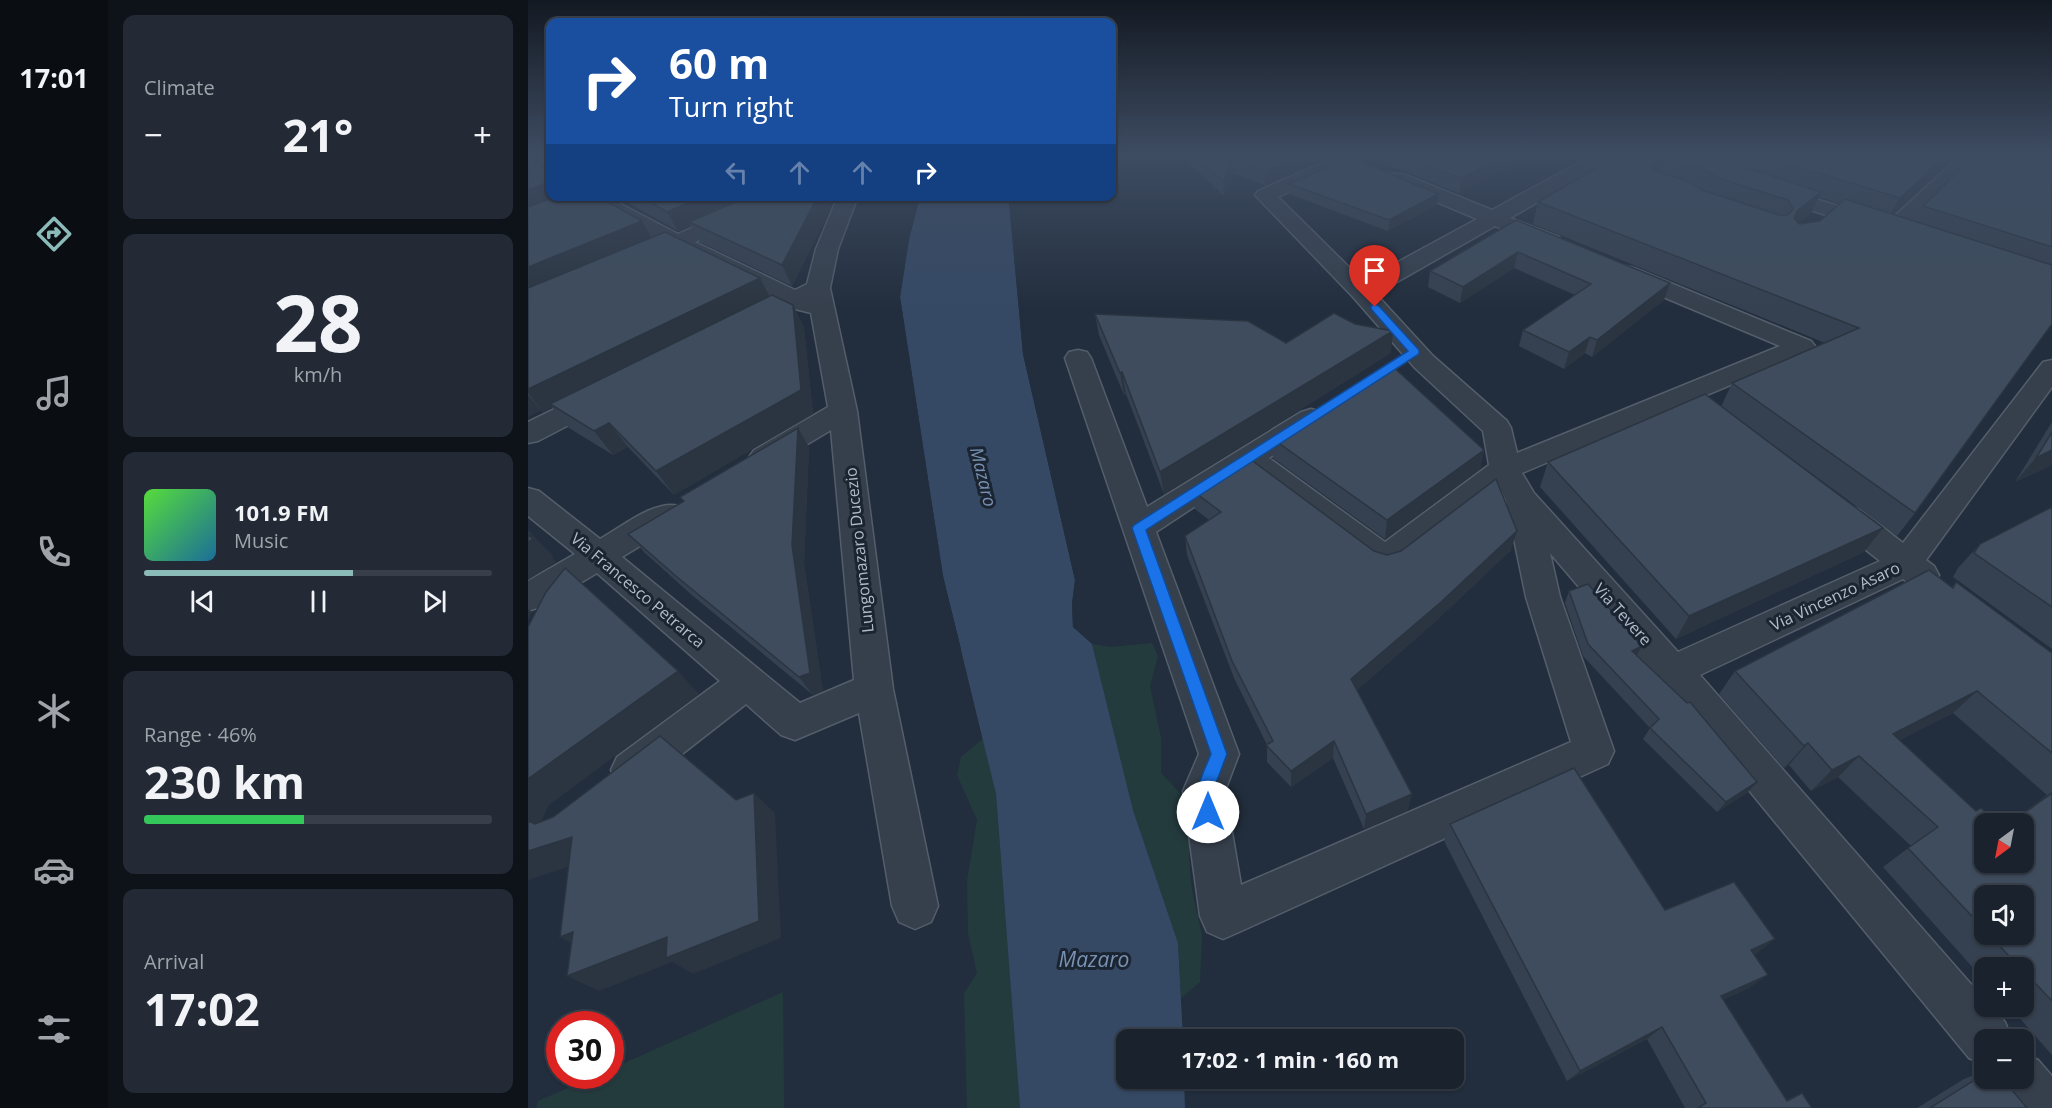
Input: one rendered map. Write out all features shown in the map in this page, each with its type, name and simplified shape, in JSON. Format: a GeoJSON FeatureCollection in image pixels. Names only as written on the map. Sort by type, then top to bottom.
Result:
{"type":"FeatureCollection","features":[{"type":"Feature","properties":{"kind":"street"},"geometry":{"type":"LineString","coordinates":[[528,224],[574,206]]}},
{"type":"Feature","properties":{"kind":"street"},"geometry":{"type":"LineString","coordinates":[[612,206],[677,242],[812,300]]}},
{"type":"Feature","properties":{"kind":"street"},"geometry":{"type":"LineString","coordinates":[[624,265],[761,206]]}},
{"type":"Feature","properties":{"kind":"street","name":"Lungomazaro Ducezio"},"geometry":{"type":"LineString","coordinates":[[844,206],[827,249],[812,300],[843,411],[874,689],[915,906]]}},
{"type":"Feature","properties":{"kind":"street","name":"Via Tevere"},"geometry":{"type":"LineString","coordinates":[[1276,206],[1361,292],[1405,358],[1497,428],[1505,469],[1522,500],[1673,671],[1978,1029]]}},
{"type":"Feature","properties":{"kind":"street"},"geometry":{"type":"LineString","coordinates":[[1464,206],[1570,250]]}},
{"type":"Feature","properties":{"kind":"street"},"geometry":{"type":"LineString","coordinates":[[1361,292],[1515,206]]}},
{"type":"Feature","properties":{"kind":"street"},"geometry":{"type":"LineString","coordinates":[[1818,206],[1913,238]]}},
{"type":"Feature","properties":{"kind":"street"},"geometry":{"type":"LineString","coordinates":[[1892,231],[1919,206]]}},
{"type":"Feature","properties":{"kind":"street"},"geometry":{"type":"LineString","coordinates":[[1814,225],[1831,210]]}},
{"type":"Feature","properties":{"kind":"street"},"geometry":{"type":"LineString","coordinates":[[1248,458],[1385,558],[1505,469],[1802,346],[1603,264]]}},
{"type":"Feature","properties":{"kind":"street"},"geometry":{"type":"LineString","coordinates":[[730,332],[812,300]]}},
{"type":"Feature","properties":{"kind":"street"},"geometry":{"type":"LineString","coordinates":[[1078,358],[1219,754],[1204,791],[1223,916],[1594,751],[1543,597],[1522,500]]}},
{"type":"Feature","properties":{"kind":"street","name":"Via Vincenzo Asaro"},"geometry":{"type":"LineString","coordinates":[[1673,671],[1906,563],[2052,368]]}},
{"type":"Feature","properties":{"kind":"street"},"geometry":{"type":"LineString","coordinates":[[528,434],[624,386]]}},
{"type":"Feature","properties":{"kind":"street"},"geometry":{"type":"LineString","coordinates":[[1684,395],[1712,416]]}},
{"type":"Feature","properties":{"kind":"street"},"geometry":{"type":"LineString","coordinates":[[1138,528],[1336,402]]}},
{"type":"Feature","properties":{"kind":"street"},"geometry":{"type":"LineString","coordinates":[[741,471],[843,411]]}},
{"type":"Feature","properties":{"kind":"street"},"geometry":{"type":"LineString","coordinates":[[1814,493],[1943,590]]}},
{"type":"Feature","properties":{"kind":"street","name":"Via Francesco Petrarca"},"geometry":{"type":"LineString","coordinates":[[528,499],[598,555],[795,723],[874,689]]}},
{"type":"Feature","properties":{"kind":"street"},"geometry":{"type":"LineString","coordinates":[[536,612],[555,606],[598,555],[690,501]]}},
{"type":"Feature","properties":{"kind":"street"},"geometry":{"type":"LineString","coordinates":[[601,793],[747,682]]}},
{"type":"Feature","properties":{"kind":"street"},"geometry":{"type":"LineString","coordinates":[[2029,1089],[2045,1108]]}},
{"type":"Feature","properties":{"kind":"green space"},"geometry":{"type":"Polygon","coordinates":[[[1152,643],[1158,656],[1150,686],[1161,738],[1161,773],[1180,793],[1192,821],[1189,858],[1192,890],[1202,935],[1200,982],[1181,998],[1178,943],[1133,810],[1092,644],[1111,647],[1152,643]]]}},
{"type":"Feature","properties":{"kind":"green space"},"geometry":{"type":"Polygon","coordinates":[[[983,739],[996,794],[1020,1108],[967,1108],[964,994],[977,973],[968,933],[967,881],[977,820],[957,775],[961,757],[983,739]]]}},
{"type":"Feature","properties":{"kind":"green space"},"geometry":{"type":"Polygon","coordinates":[[[783,992],[784,1108],[536,1108],[538,1101],[565,1089],[624,1089],[624,1063],[783,992]]]}},
{"type":"Feature","properties":{"kind":"water","name":"Mazaro"},"geometry":{"type":"Polygon","coordinates":[[[918,206],[1009,206],[1023,354],[1075,580],[1072,604],[1073,627],[1092,644],[1133,810],[1178,943],[1182,1029],[1116,1029],[1116,1089],[1184,1089],[1185,1108],[1020,1108],[996,794],[943,576],[900,297],[909,239],[918,206]]]}},
{"type":"Feature","properties":{"kind":"pier"},"geometry":{"type":"Polygon","coordinates":[[[914,206],[918,206],[909,239],[900,297],[943,576],[961,649],[958,650],[940,576],[897,297],[906,238],[914,206]]]}},
{"type":"Feature","properties":{"kind":"pier"},"geometry":{"type":"Polygon","coordinates":[[[1009,206],[1012,206],[1026,354],[1078,579],[1075,604],[1076,626],[1095,645],[1073,627],[1072,604],[1075,580],[1023,354],[1009,206]]]}},
{"type":"Feature","properties":{"kind":"building"},"geometry":{"type":"Polygon","coordinates":[[[614,206],[642,221],[528,267],[528,207],[614,206]]]}},
{"type":"Feature","properties":{"kind":"building"},"geometry":{"type":"Polygon","coordinates":[[[656,206],[681,206],[667,212],[656,206]]]}},
{"type":"Feature","properties":{"kind":"building"},"geometry":{"type":"Polygon","coordinates":[[[727,206],[813,206],[782,265],[689,222],[727,206]]]}},
{"type":"Feature","properties":{"kind":"building"},"geometry":{"type":"Polygon","coordinates":[[[1349,206],[1416,206],[1389,220],[1349,206]]]}},
{"type":"Feature","properties":{"kind":"building"},"geometry":{"type":"Polygon","coordinates":[[[1547,206],[1750,206],[1779,215],[1788,215],[1793,209],[1791,206],[1804,206],[1797,211],[1794,218],[1799,224],[1820,221],[1837,206],[1866,206],[2052,265],[2052,324],[1915,513],[1732,383],[1859,328],[1547,206]]]}},
{"type":"Feature","properties":{"kind":"building"},"geometry":{"type":"Polygon","coordinates":[[[1923,206],[2052,206],[2052,247],[1923,206]]]}},
{"type":"Feature","properties":{"kind":"building"},"geometry":{"type":"Polygon","coordinates":[[[1516,220],[1670,283],[1597,340],[1590,337],[1569,352],[1523,330],[1591,284],[1518,252],[1463,287],[1430,271],[1516,220]]]}},
{"type":"Feature","properties":{"kind":"building"},"geometry":{"type":"Polygon","coordinates":[[[665,232],[760,278],[528,389],[528,288],[665,232]]]}},
{"type":"Feature","properties":{"kind":"building"},"geometry":{"type":"Polygon","coordinates":[[[772,295],[793,305],[801,390],[656,471],[609,423],[594,431],[550,404],[772,295]]]}},
{"type":"Feature","properties":{"kind":"building"},"geometry":{"type":"Polygon","coordinates":[[[1334,313],[1355,324],[1393,331],[1160,472],[1122,372],[1120,373],[1095,314],[1248,321],[1286,343],[1334,313]]]}},
{"type":"Feature","properties":{"kind":"building"},"geometry":{"type":"Polygon","coordinates":[[[1390,364],[1484,450],[1387,520],[1273,439],[1390,364]]]}},
{"type":"Feature","properties":{"kind":"building"},"geometry":{"type":"Polygon","coordinates":[[[1705,394],[1883,528],[1689,616],[1548,462],[1705,394]]]}},
{"type":"Feature","properties":{"kind":"building"},"geometry":{"type":"Polygon","coordinates":[[[798,428],[792,545],[810,673],[799,677],[628,534],[684,501],[680,497],[798,428]]]}},
{"type":"Feature","properties":{"kind":"building"},"geometry":{"type":"Polygon","coordinates":[[[2052,432],[2052,450],[2036,458],[2052,432]]]}},
{"type":"Feature","properties":{"kind":"building"},"geometry":{"type":"Polygon","coordinates":[[[1246,456],[1374,551],[1387,555],[1401,551],[1496,479],[1517,531],[1441,602],[1351,679],[1412,794],[1366,814],[1334,741],[1291,771],[1266,745],[1273,741],[1232,661],[1185,536],[1221,512],[1193,491],[1246,456]]]}},
{"type":"Feature","properties":{"kind":"building"},"geometry":{"type":"Polygon","coordinates":[[[2052,507],[2052,607],[1974,553],[1980,544],[2052,507]]]}},
{"type":"Feature","properties":{"kind":"building"},"geometry":{"type":"Polygon","coordinates":[[[565,568],[678,671],[528,779],[528,627],[546,592],[565,568]]]}},
{"type":"Feature","properties":{"kind":"building"},"geometry":{"type":"Polygon","coordinates":[[[1929,570],[1953,588],[1956,582],[2052,653],[2052,753],[1977,691],[1893,734],[1976,811],[1981,808],[1986,813],[1974,813],[1974,873],[2034,873],[2034,813],[2024,813],[2052,793],[2052,1001],[2034,982],[2034,957],[2010,957],[1999,945],[2034,945],[2034,885],[1974,885],[1974,918],[1908,848],[1938,827],[1859,756],[1832,770],[1808,743],[1804,746],[1735,671],[1929,570]]]}},
{"type":"Feature","properties":{"kind":"building"},"geometry":{"type":"Polygon","coordinates":[[[1588,584],[1642,646],[1632,651],[1687,703],[1690,702],[1757,782],[1726,802],[1650,728],[1659,719],[1588,644],[1569,591],[1588,584]]]}},
{"type":"Feature","properties":{"kind":"building"},"geometry":{"type":"Polygon","coordinates":[[[660,736],[736,800],[754,793],[759,921],[666,958],[667,937],[567,976],[573,932],[560,937],[572,837],[528,851],[528,821],[535,824],[553,817],[660,736]]]}},
{"type":"Feature","properties":{"kind":"building"},"geometry":{"type":"Polygon","coordinates":[[[1574,768],[1665,910],[1734,882],[1775,939],[1751,950],[1768,975],[1721,996],[1787,1101],[1802,1093],[1812,1108],[1698,1108],[1706,1103],[1662,1027],[1580,1071],[1450,824],[1574,768]]]}},
{"type":"Feature","properties":{"kind":"building"},"geometry":{"type":"Polygon","coordinates":[[[1974,1080],[1974,1089],[2011,1089],[2027,1108],[1930,1108],[1974,1080]]]}},
{"type":"Feature","properties":{"kind":"route"},"geometry":{"type":"LineString","coordinates":[[1208,812],[1204,791],[1219,754],[1138,528],[1415,352],[1375,307]]}}]}
